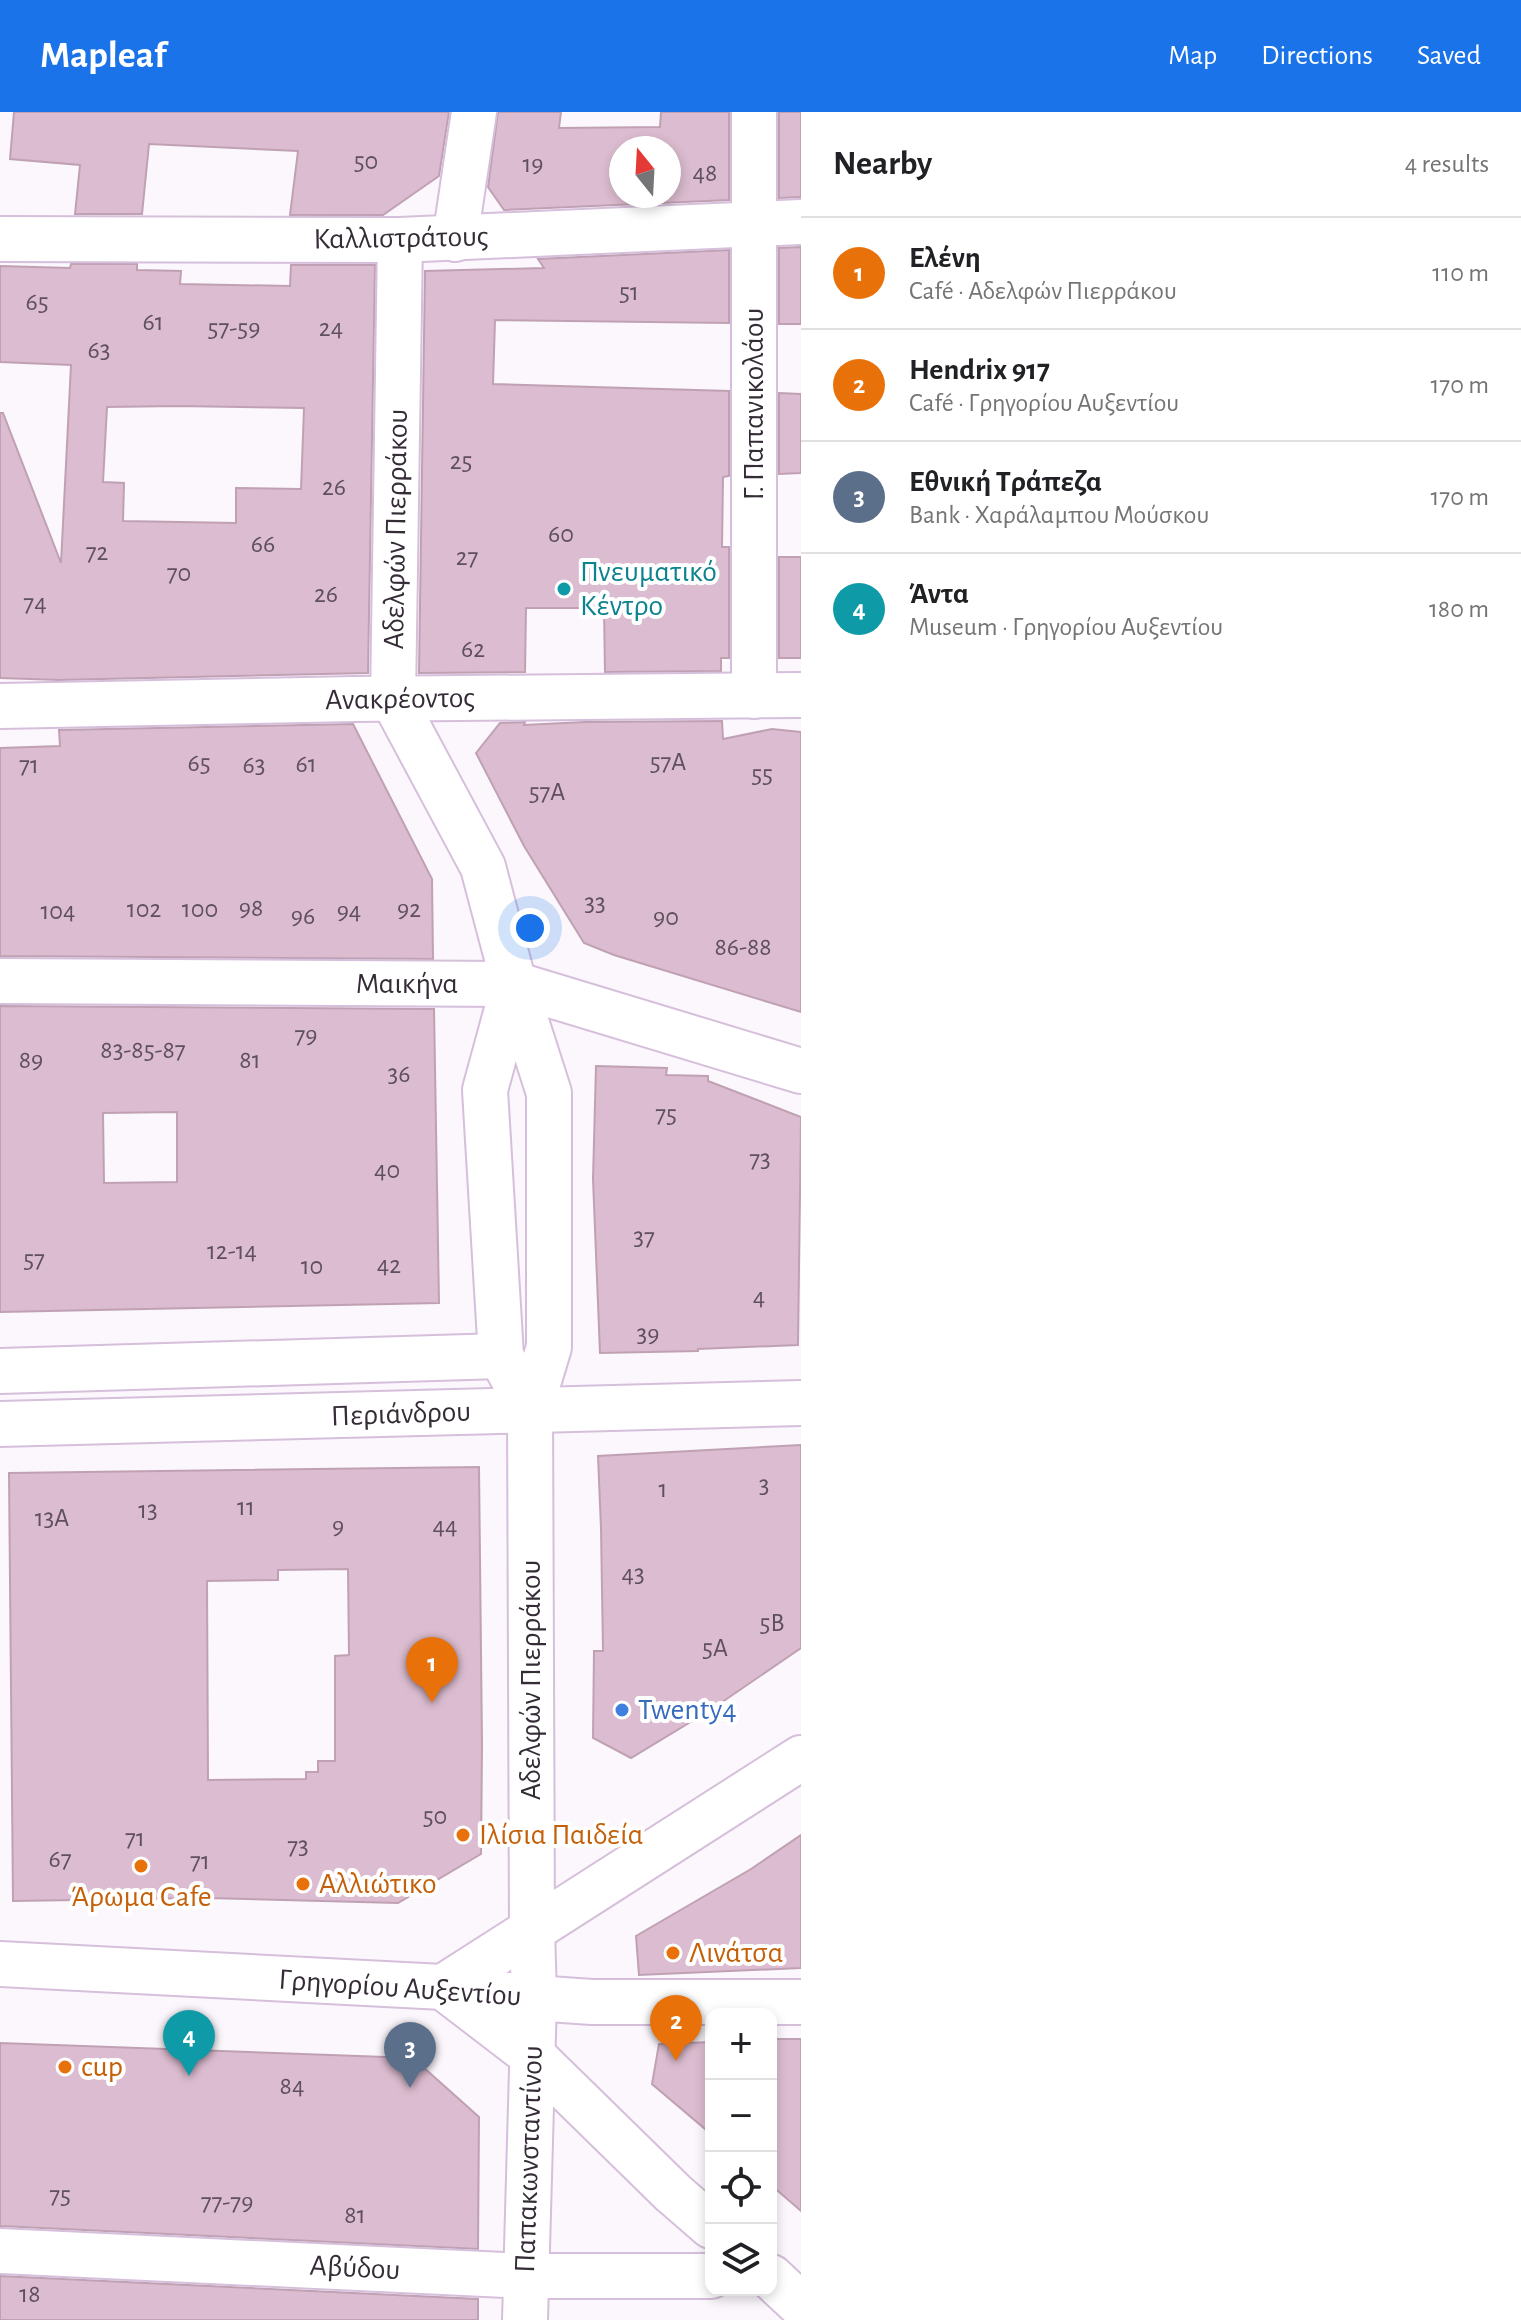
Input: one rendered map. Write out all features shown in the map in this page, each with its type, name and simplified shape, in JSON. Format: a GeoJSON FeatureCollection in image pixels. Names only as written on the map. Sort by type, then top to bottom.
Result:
{"type":"FeatureCollection","features":[{"type":"Feature","properties":{"kind":"street"},"geometry":{"type":"LineString","coordinates":[[455,239],[474,112]]}},
{"type":"Feature","properties":{"kind":"street","name":"Γ. Παπανικολάου"},"geometry":{"type":"LineString","coordinates":[[754,112],[754,696]]}},
{"type":"Feature","properties":{"kind":"street","name":"Καλλιστράτους"},"geometry":{"type":"LineString","coordinates":[[0,239],[455,239],[801,222]]}},
{"type":"Feature","properties":{"kind":"street","name":"Αδελφών Πιερράκου"},"geometry":{"type":"LineString","coordinates":[[400,240],[393,699],[483,867],[514,984],[549,1093],[549,1347],[530,1410],[534,1998]]}},
{"type":"Feature","properties":{"kind":"street","name":"Ανακρέοντος"},"geometry":{"type":"LineString","coordinates":[[0,706],[801,695]]}},
{"type":"Feature","properties":{"kind":"street","name":"Μαικήνα"},"geometry":{"type":"LineString","coordinates":[[0,981],[514,984],[801,1071]]}},
{"type":"Feature","properties":{"kind":"street","name":"Αδελφών Πιερράκου"},"geometry":{"type":"LineString","coordinates":[[514,984],[485,1090],[501,1356],[530,1410]]}},
{"type":"Feature","properties":{"kind":"street","name":"Περιάνδρου"},"geometry":{"type":"LineString","coordinates":[[0,1371],[501,1356]]}},
{"type":"Feature","properties":{"kind":"street","name":"Περιάνδρου"},"geometry":{"type":"LineString","coordinates":[[0,1424],[801,1403]]}},
{"type":"Feature","properties":{"kind":"street"},"geometry":{"type":"LineString","coordinates":[[709,2224],[532,2055],[443,1987],[801,1758]]}},
{"type":"Feature","properties":{"kind":"street","name":"Γρηγορίου Αυξεντίου"},"geometry":{"type":"LineString","coordinates":[[0,1964],[443,1987],[592,2002],[801,2002]]}},
{"type":"Feature","properties":{"kind":"street","name":"Παπακωνσταντίνου"},"geometry":{"type":"LineString","coordinates":[[525,2320],[534,1998]]}},
{"type":"Feature","properties":{"kind":"street","name":"Αβύδου"},"geometry":{"type":"LineString","coordinates":[[0,2251],[526,2276],[705,2276]]}},
{"type":"Feature","properties":{"kind":"street"},"geometry":{"type":"LineString","coordinates":[[777,2277],[801,2278]]}},
{"type":"Feature","properties":{"kind":"street"},"geometry":{"type":"LineString","coordinates":[[777,2283],[801,2305]]}},
{"type":"Feature","properties":{"kind":"building"},"geometry":{"type":"Polygon","coordinates":[[[14,112],[449,112],[439,176],[383,215],[290,215],[298,151],[149,144],[142,214],[75,214],[80,165],[10,159],[14,112]]]}},
{"type":"Feature","properties":{"kind":"building"},"geometry":{"type":"Polygon","coordinates":[[[498,112],[561,112],[559,128],[660,127],[661,112],[729,112],[729,200],[681,202],[681,136],[609,136],[609,205],[504,210],[488,187],[498,112]]]}},
{"type":"Feature","properties":{"kind":"building"},"geometry":{"type":"Polygon","coordinates":[[[779,112],[801,112],[801,197],[779,198],[779,112]]]}},
{"type":"Feature","properties":{"kind":"building"},"geometry":{"type":"Polygon","coordinates":[[[801,247],[801,324],[779,324],[779,248],[801,247]]]}},
{"type":"Feature","properties":{"kind":"building"},"geometry":{"type":"Polygon","coordinates":[[[729,250],[729,323],[495,320],[493,384],[729,391],[729,476],[723,477],[722,547],[729,547],[729,658],[721,658],[721,671],[605,672],[604,608],[526,608],[525,672],[419,673],[425,271],[544,268],[538,259],[729,250]]]}},
{"type":"Feature","properties":{"kind":"building"},"geometry":{"type":"Polygon","coordinates":[[[71,264],[137,264],[137,270],[181,271],[180,284],[290,286],[291,265],[375,265],[368,673],[59,680],[0,678],[0,413],[3,413],[61,563],[71,365],[0,362],[0,266],[70,268],[71,264]],[[107,407],[103,482],[124,483],[123,521],[236,523],[236,488],[301,489],[304,408],[107,407]]]}},
{"type":"Feature","properties":{"kind":"building"},"geometry":{"type":"Polygon","coordinates":[[[779,393],[801,394],[801,473],[779,474],[779,393]]]}},
{"type":"Feature","properties":{"kind":"building"},"geometry":{"type":"Polygon","coordinates":[[[779,557],[801,557],[801,658],[779,658],[779,557]]]}},
{"type":"Feature","properties":{"kind":"building"},"geometry":{"type":"Polygon","coordinates":[[[722,721],[723,739],[772,729],[801,732],[801,1012],[584,943],[524,846],[476,753],[500,723],[722,721]]]}},
{"type":"Feature","properties":{"kind":"building"},"geometry":{"type":"Polygon","coordinates":[[[353,724],[432,879],[433,959],[0,956],[0,748],[60,746],[59,730],[353,724]]]}},
{"type":"Feature","properties":{"kind":"building"},"geometry":{"type":"Polygon","coordinates":[[[0,1006],[434,1009],[439,1303],[0,1312],[0,1006]],[[177,1112],[103,1113],[104,1183],[177,1182],[177,1112]]]}},
{"type":"Feature","properties":{"kind":"building"},"geometry":{"type":"Polygon","coordinates":[[[596,1066],[667,1068],[666,1075],[708,1076],[708,1081],[801,1117],[798,1345],[600,1353],[593,1179],[596,1066]]]}},
{"type":"Feature","properties":{"kind":"building"},"geometry":{"type":"Polygon","coordinates":[[[801,1445],[801,1648],[712,1709],[631,1758],[593,1738],[594,1651],[603,1651],[598,1456],[801,1445]]]}},
{"type":"Feature","properties":{"kind":"building"},"geometry":{"type":"Polygon","coordinates":[[[479,1467],[481,1854],[398,1903],[208,1898],[13,1901],[9,1473],[479,1467]],[[348,1569],[278,1570],[278,1580],[207,1581],[208,1780],[306,1779],[306,1772],[318,1772],[318,1761],[335,1761],[335,1656],[349,1655],[348,1569]]]}},
{"type":"Feature","properties":{"kind":"building"},"geometry":{"type":"Polygon","coordinates":[[[801,1835],[801,1968],[639,1975],[636,1936],[751,1869],[801,1835]]]}},
{"type":"Feature","properties":{"kind":"building"},"geometry":{"type":"Polygon","coordinates":[[[777,2039],[801,2039],[801,2211],[777,2190],[777,2039]]]}},
{"type":"Feature","properties":{"kind":"building"},"geometry":{"type":"Polygon","coordinates":[[[705,2042],[705,2129],[652,2084],[659,2044],[705,2042]]]}},
{"type":"Feature","properties":{"kind":"building"},"geometry":{"type":"Polygon","coordinates":[[[0,2043],[413,2058],[479,2117],[478,2249],[0,2226],[0,2043]]]}},
{"type":"Feature","properties":{"kind":"building"},"geometry":{"type":"Polygon","coordinates":[[[0,2276],[478,2299],[478,2320],[0,2320],[0,2276]]]}},
{"type":"Feature","properties":{"kind":"place","name":"Πνευματικό Κέντρο"},"geometry":{"type":"Point","coordinates":[564,589]}},
{"type":"Feature","properties":{"kind":"place","name":"Ελένη"},"geometry":{"type":"Point","coordinates":[432,1703]}},
{"type":"Feature","properties":{"kind":"place","name":"Twenty4"},"geometry":{"type":"Point","coordinates":[622,1710]}},
{"type":"Feature","properties":{"kind":"place","name":"Ιλίσια Παιδεία"},"geometry":{"type":"Point","coordinates":[463,1835]}},
{"type":"Feature","properties":{"kind":"place","name":"Άρωμα Cafe"},"geometry":{"type":"Point","coordinates":[141,1866]}},
{"type":"Feature","properties":{"kind":"place","name":"Αλλιώτικο"},"geometry":{"type":"Point","coordinates":[303,1884]}},
{"type":"Feature","properties":{"kind":"place","name":"Λινάτσα"},"geometry":{"type":"Point","coordinates":[673,1953]}},
{"type":"Feature","properties":{"kind":"place","name":"Hendrix 917"},"geometry":{"type":"Point","coordinates":[676,2061]}},
{"type":"Feature","properties":{"kind":"place","name":"cup"},"geometry":{"type":"Point","coordinates":[65,2067]}},
{"type":"Feature","properties":{"kind":"place","name":"Άντα"},"geometry":{"type":"Point","coordinates":[189,2076]}},
{"type":"Feature","properties":{"kind":"place","name":"Εθνική Τράπεζα"},"geometry":{"type":"Point","coordinates":[410,2088]}}]}
